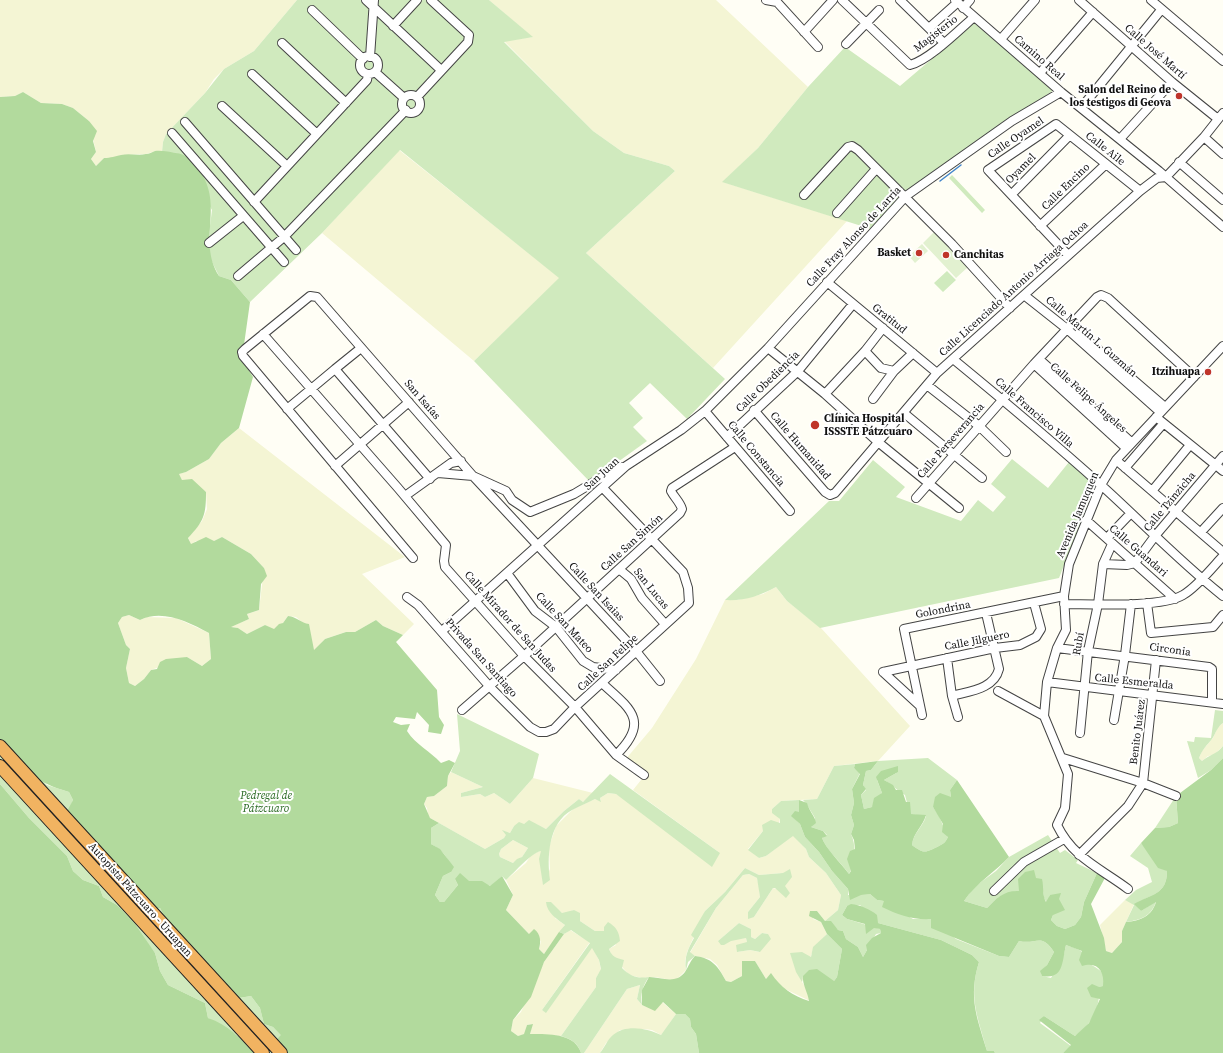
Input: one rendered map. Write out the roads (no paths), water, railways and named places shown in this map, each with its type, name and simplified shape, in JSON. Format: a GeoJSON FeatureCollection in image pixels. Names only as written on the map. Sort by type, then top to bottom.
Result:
{"type":"FeatureCollection","features":[{"type":"Feature","properties":{"kind":"highway","name":"Autopista Pátzcuaro - Uruapan"},"geometry":{"type":"LineString","coordinates":[[0,746],[281,1053]]}},
{"type":"Feature","properties":{"kind":"highway","name":"Autopista Pátzcuaro - Uruapan"},"geometry":{"type":"LineString","coordinates":[[0,766],[263,1053]]}},
{"type":"Feature","properties":{"kind":"street"},"geometry":{"type":"LineString","coordinates":[[366,0],[374,4],[394,26],[442,70]]}},
{"type":"Feature","properties":{"kind":"street"},"geometry":{"type":"LineString","coordinates":[[394,26],[417,0]]}},
{"type":"Feature","properties":{"kind":"street"},"geometry":{"type":"LineString","coordinates":[[417,97],[468,42],[469,35],[431,0]]}},
{"type":"Feature","properties":{"kind":"street"},"geometry":{"type":"LineString","coordinates":[[766,0],[778,1],[818,47]]}},
{"type":"Feature","properties":{"kind":"street"},"geometry":{"type":"LineString","coordinates":[[804,32],[833,0]]}},
{"type":"Feature","properties":{"kind":"street"},"geometry":{"type":"LineString","coordinates":[[842,0],[866,24]]}},
{"type":"Feature","properties":{"kind":"street"},"geometry":{"type":"LineString","coordinates":[[900,0],[944,43]]}},
{"type":"Feature","properties":{"kind":"street"},"geometry":{"type":"LineString","coordinates":[[930,28],[959,3],[970,0]]}},
{"type":"Feature","properties":{"kind":"street"},"geometry":{"type":"LineString","coordinates":[[1001,40],[1035,0]]}},
{"type":"Feature","properties":{"kind":"street","name":"Calle José Martí"},"geometry":{"type":"LineString","coordinates":[[1079,0],[1133,46],[1172,82],[1220,116]]}},
{"type":"Feature","properties":{"kind":"street"},"geometry":{"type":"LineString","coordinates":[[1151,0],[1223,61]]}},
{"type":"Feature","properties":{"kind":"street","name":"Camino Real"},"geometry":{"type":"LineString","coordinates":[[959,3],[1061,92],[1166,177],[1223,227]]}},
{"type":"Feature","properties":{"kind":"street"},"geometry":{"type":"LineString","coordinates":[[374,4],[367,58],[360,67],[363,72],[372,73],[404,98]]}},
{"type":"Feature","properties":{"kind":"street"},"geometry":{"type":"LineString","coordinates":[[254,202],[368,80],[378,67],[377,61],[367,58],[312,10]]}},
{"type":"Feature","properties":{"kind":"street"},"geometry":{"type":"LineString","coordinates":[[846,44],[879,10]]}},
{"type":"Feature","properties":{"kind":"street"},"geometry":{"type":"LineString","coordinates":[[1081,108],[1161,10]]}},
{"type":"Feature","properties":{"kind":"street"},"geometry":{"type":"LineString","coordinates":[[1040,73],[1093,12]]}},
{"type":"Feature","properties":{"kind":"street","name":"Magisterio"},"geometry":{"type":"LineString","coordinates":[[866,24],[910,65],[916,63],[944,43],[974,17]]}},
{"type":"Feature","properties":{"kind":"street"},"geometry":{"type":"LineString","coordinates":[[282,43],[346,103]]}},
{"type":"Feature","properties":{"kind":"street"},"geometry":{"type":"LineString","coordinates":[[252,74],[317,134]]}},
{"type":"Feature","properties":{"kind":"street"},"geometry":{"type":"LineString","coordinates":[[1120,139],[1172,82]]}},
{"type":"Feature","properties":{"kind":"street","name":"Calle Fray Alonso de Larria"},"geometry":{"type":"LineString","coordinates":[[706,411],[768,348],[906,196],[1012,121],[1061,92]]}},
{"type":"Feature","properties":{"kind":"street"},"geometry":{"type":"LineString","coordinates":[[412,95],[417,97],[420,101],[418,109],[411,112],[406,110],[402,103],[404,98],[412,95]]}},
{"type":"Feature","properties":{"kind":"street"},"geometry":{"type":"LineString","coordinates":[[222,106],[287,166]]}},
{"type":"Feature","properties":{"kind":"street"},"geometry":{"type":"LineString","coordinates":[[238,276],[284,237],[406,110]]}},
{"type":"Feature","properties":{"kind":"street","name":"Calle Licenciado Antonio Arriaga Ochoa"},"geometry":{"type":"LineString","coordinates":[[830,495],[835,493],[937,373],[1140,191],[1157,178],[1166,177],[1204,137],[1220,116]]}},
{"type":"Feature","properties":{"kind":"street"},"geometry":{"type":"LineString","coordinates":[[185,122],[296,250]]}},
{"type":"Feature","properties":{"kind":"street","name":"Calle Aile"},"geometry":{"type":"LineString","coordinates":[[1056,124],[1140,191]]}},
{"type":"Feature","properties":{"kind":"street","name":"Calle Oyamel"},"geometry":{"type":"LineString","coordinates":[[988,170],[1056,124]]}},
{"type":"Feature","properties":{"kind":"street"},"geometry":{"type":"LineString","coordinates":[[172,134],[271,249],[284,262]]}},
{"type":"Feature","properties":{"kind":"street","name":"Oyamel"},"geometry":{"type":"LineString","coordinates":[[988,170],[1012,194],[1070,135]]}},
{"type":"Feature","properties":{"kind":"street"},"geometry":{"type":"LineString","coordinates":[[1204,137],[1223,154]]}},
{"type":"Feature","properties":{"kind":"street"},"geometry":{"type":"LineString","coordinates":[[804,195],[848,147],[852,146],[906,196],[970,262],[1010,308]]}},
{"type":"Feature","properties":{"kind":"street"},"geometry":{"type":"LineString","coordinates":[[1179,162],[1223,200]]}},
{"type":"Feature","properties":{"kind":"street","name":"Calle Encino"},"geometry":{"type":"LineString","coordinates":[[1040,226],[1106,164]]}},
{"type":"Feature","properties":{"kind":"street"},"geometry":{"type":"LineString","coordinates":[[836,213],[876,168]]}},
{"type":"Feature","properties":{"kind":"street"},"geometry":{"type":"LineString","coordinates":[[1012,194],[1068,255]]}},
{"type":"Feature","properties":{"kind":"street"},"geometry":{"type":"LineString","coordinates":[[210,243],[243,216]]}},
{"type":"Feature","properties":{"kind":"street","name":"Gratitud"},"geometry":{"type":"LineString","coordinates":[[827,282],[937,373]]}},
{"type":"Feature","properties":{"kind":"street","name":"Calle Martín L. Guzmán"},"geometry":{"type":"LineString","coordinates":[[1024,295],[1069,327],[1116,368],[1160,412],[1163,424],[1223,471]]}},
{"type":"Feature","properties":{"kind":"street","name":"Calle Perseverancia"},"geometry":{"type":"LineString","coordinates":[[916,498],[1037,361],[1097,297],[1101,295],[1108,298],[1194,377]]}},
{"type":"Feature","properties":{"kind":"street","name":"San Isaías"},"geometry":{"type":"LineString","coordinates":[[263,334],[310,296],[314,296],[410,402],[473,476],[514,518]]}},
{"type":"Feature","properties":{"kind":"street","name":"Calle Obediencia"},"geometry":{"type":"LineString","coordinates":[[727,437],[754,410],[798,371],[853,304]]}},
{"type":"Feature","properties":{"kind":"street"},"geometry":{"type":"LineString","coordinates":[[825,394],[865,352],[883,328]]}},
{"type":"Feature","properties":{"kind":"street"},"geometry":{"type":"LineString","coordinates":[[413,558],[243,356],[242,352],[263,334],[405,496],[451,463],[461,461]]}},
{"type":"Feature","properties":{"kind":"street","name":"Avenida Jamuquen"},"geometry":{"type":"LineString","coordinates":[[1064,839],[1057,825],[1066,808],[1068,774],[1063,758],[1055,746],[1044,716],[1047,682],[1057,648],[1066,630],[1064,600],[1069,564],[1101,485],[1116,460],[1128,445],[1223,346]]}},
{"type":"Feature","properties":{"kind":"street"},"geometry":{"type":"LineString","coordinates":[[287,409],[361,348]]}},
{"type":"Feature","properties":{"kind":"street"},"geometry":{"type":"LineString","coordinates":[[768,348],[798,371],[878,442],[959,508]]}},
{"type":"Feature","properties":{"kind":"street"},"geometry":{"type":"LineString","coordinates":[[865,352],[881,368],[894,371]]}},
{"type":"Feature","properties":{"kind":"street"},"geometry":{"type":"LineString","coordinates":[[873,399],[894,371],[913,353]]}},
{"type":"Feature","properties":{"kind":"street","name":"Calle Francisco Villa"},"geometry":{"type":"LineString","coordinates":[[952,359],[1003,400],[1101,485],[1201,578],[1223,596]]}},
{"type":"Feature","properties":{"kind":"street","name":"Calle Felipe Ángeles"},"geometry":{"type":"LineString","coordinates":[[1037,361],[1128,445]]}},
{"type":"Feature","properties":{"kind":"street"},"geometry":{"type":"LineString","coordinates":[[335,369],[430,479]]}},
{"type":"Feature","properties":{"kind":"street"},"geometry":{"type":"LineString","coordinates":[[927,385],[979,426],[1006,452]]}},
{"type":"Feature","properties":{"kind":"street"},"geometry":{"type":"LineString","coordinates":[[335,466],[410,402]]}},
{"type":"Feature","properties":{"kind":"street","name":"Calle Humanidad"},"geometry":{"type":"LineString","coordinates":[[754,410],[825,492],[830,495]]}},
{"type":"Feature","properties":{"kind":"street","name":"Calle Constancia"},"geometry":{"type":"LineString","coordinates":[[706,411],[790,511]]}},
{"type":"Feature","properties":{"kind":"street","name":"San Juan"},"geometry":{"type":"LineString","coordinates":[[442,631],[626,466],[681,430],[706,411]]}},
{"type":"Feature","properties":{"kind":"street"},"geometry":{"type":"LineString","coordinates":[[904,413],[982,478]]}},
{"type":"Feature","properties":{"kind":"street"},"geometry":{"type":"LineString","coordinates":[[1125,468],[1163,424]]}},
{"type":"Feature","properties":{"kind":"street"},"geometry":{"type":"LineString","coordinates":[[1152,491],[1190,445]]}},
{"type":"Feature","properties":{"kind":"street","name":"Calle San Simón"},"geometry":{"type":"LineString","coordinates":[[462,710],[490,687],[619,569],[653,540],[680,513],[682,509],[671,491],[672,488],[735,447]]}},
{"type":"Feature","properties":{"kind":"street","name":"Calle Tzinzicha"},"geometry":{"type":"LineString","coordinates":[[1135,563],[1155,536],[1223,456]]}},
{"type":"Feature","properties":{"kind":"street"},"geometry":{"type":"LineString","coordinates":[[1116,460],[1223,552]]}},
{"type":"Feature","properties":{"kind":"street"},"geometry":{"type":"LineString","coordinates":[[438,473],[473,476],[506,491],[512,500],[523,509],[530,512],[574,494],[614,470],[626,466]]}},
{"type":"Feature","properties":{"kind":"street"},"geometry":{"type":"LineString","coordinates":[[603,488],[653,540]]}},
{"type":"Feature","properties":{"kind":"street","name":"Calle Mirador de San Judas"},"geometry":{"type":"LineString","coordinates":[[405,496],[446,545],[444,561],[446,567],[524,656],[575,707],[616,755],[644,775]]}},
{"type":"Feature","properties":{"kind":"street"},"geometry":{"type":"LineString","coordinates":[[1201,532],[1223,508]]}},
{"type":"Feature","properties":{"kind":"street","name":"Rubí"},"geometry":{"type":"LineString","coordinates":[[1080,733],[1083,688],[1088,651],[1098,604],[1103,564],[1109,541],[1131,513]]}},
{"type":"Feature","properties":{"kind":"street","name":"Calle San Isaias"},"geometry":{"type":"LineString","coordinates":[[514,518],[538,546],[636,651],[660,681]]}},
{"type":"Feature","properties":{"kind":"street","name":"Calle Guandari"},"geometry":{"type":"LineString","coordinates":[[1086,520],[1175,598]]}},
{"type":"Feature","properties":{"kind":"street","name":"Calle San Felipe"},"geometry":{"type":"LineString","coordinates":[[539,732],[546,732],[554,729],[575,707],[603,684],[636,651],[689,603],[688,588],[683,572],[653,540]]}},
{"type":"Feature","properties":{"kind":"street"},"geometry":{"type":"LineString","coordinates":[[1175,598],[1184,595],[1223,556]]}},
{"type":"Feature","properties":{"kind":"street"},"geometry":{"type":"LineString","coordinates":[[1103,564],[1127,565],[1135,563]]}},
{"type":"Feature","properties":{"kind":"street","name":"San Lucas"},"geometry":{"type":"LineString","coordinates":[[619,569],[631,579],[642,598],[665,624]]}},
{"type":"Feature","properties":{"kind":"street","name":"Calle San Mateo"},"geometry":{"type":"LineString","coordinates":[[507,573],[535,611],[556,627],[583,661],[593,667],[616,670]]}},
{"type":"Feature","properties":{"kind":"street","name":"Privada San Santiago"},"geometry":{"type":"LineString","coordinates":[[406,597],[418,605],[490,687],[530,727],[539,732]]}},
{"type":"Feature","properties":{"kind":"street","name":"Golondrina"},"geometry":{"type":"LineString","coordinates":[[912,667],[904,629],[1034,603],[1064,600],[1098,604],[1131,604],[1175,598]]}},
{"type":"Feature","properties":{"kind":"street","name":"Calle Jilguero"},"geometry":{"type":"LineString","coordinates":[[919,705],[883,672],[995,648],[1020,645],[1036,637],[1041,629],[1034,603]]}},
{"type":"Feature","properties":{"kind":"street"},"geometry":{"type":"LineString","coordinates":[[1147,603],[1151,633],[1209,627],[1217,624],[1223,615]]}},
{"type":"Feature","properties":{"kind":"street"},"geometry":{"type":"LineString","coordinates":[[1114,720],[1125,655],[1131,604]]}},
{"type":"Feature","properties":{"kind":"street"},"geometry":{"type":"LineString","coordinates":[[952,696],[991,684],[997,678],[999,669],[986,613]]}},
{"type":"Feature","properties":{"kind":"street","name":"Circonia"},"geometry":{"type":"LineString","coordinates":[[1057,648],[1125,655],[1208,667],[1212,669],[1218,703]]}},
{"type":"Feature","properties":{"kind":"street"},"geometry":{"type":"LineString","coordinates":[[947,658],[952,696],[958,718]]}},
{"type":"Feature","properties":{"kind":"street","name":"Benito Juárez"},"geometry":{"type":"LineString","coordinates":[[1143,783],[1156,660]]}},
{"type":"Feature","properties":{"kind":"street"},"geometry":{"type":"LineString","coordinates":[[912,667],[922,715]]}},
{"type":"Feature","properties":{"kind":"street","name":"Calle Esmeralda"},"geometry":{"type":"LineString","coordinates":[[1047,682],[1083,688],[1218,703]]}},
{"type":"Feature","properties":{"kind":"street"},"geometry":{"type":"LineString","coordinates":[[603,684],[629,710],[634,717],[636,726],[630,740],[616,755]]}},
{"type":"Feature","properties":{"kind":"street"},"geometry":{"type":"LineString","coordinates":[[998,691],[1044,716]]}},
{"type":"Feature","properties":{"kind":"street"},"geometry":{"type":"LineString","coordinates":[[1063,758],[1143,783],[1176,796]]}},
{"type":"Feature","properties":{"kind":"street"},"geometry":{"type":"LineString","coordinates":[[1079,855],[1128,806],[1143,783]]}},
{"type":"Feature","properties":{"kind":"street"},"geometry":{"type":"LineString","coordinates":[[994,891],[1024,862],[1064,839],[1083,859],[1128,889]]}},
{"type":"Feature","properties":{"kind":"waterway"},"geometry":{"type":"LineString","coordinates":[[940,181],[961,165]]}},
{"type":"Feature","properties":{"kind":"place","name":"Salon del Reino de los testigos di Geova"},"geometry":{"type":"Point","coordinates":[1179,96]}},
{"type":"Feature","properties":{"kind":"place","name":"Basket"},"geometry":{"type":"Point","coordinates":[919,253]}},
{"type":"Feature","properties":{"kind":"place","name":"Canchitas"},"geometry":{"type":"Point","coordinates":[946,255]}},
{"type":"Feature","properties":{"kind":"place","name":"Itzihuapa"},"geometry":{"type":"Point","coordinates":[1208,372]}},
{"type":"Feature","properties":{"kind":"place","name":"Clínica Hospital ISSSTE Pátzcuaro"},"geometry":{"type":"Point","coordinates":[815,425]}},
{"type":"Feature","properties":{"kind":"park label","name":"Pedregal de Pátzcuaro"},"geometry":{"type":"Point","coordinates":[266,802]}}]}
